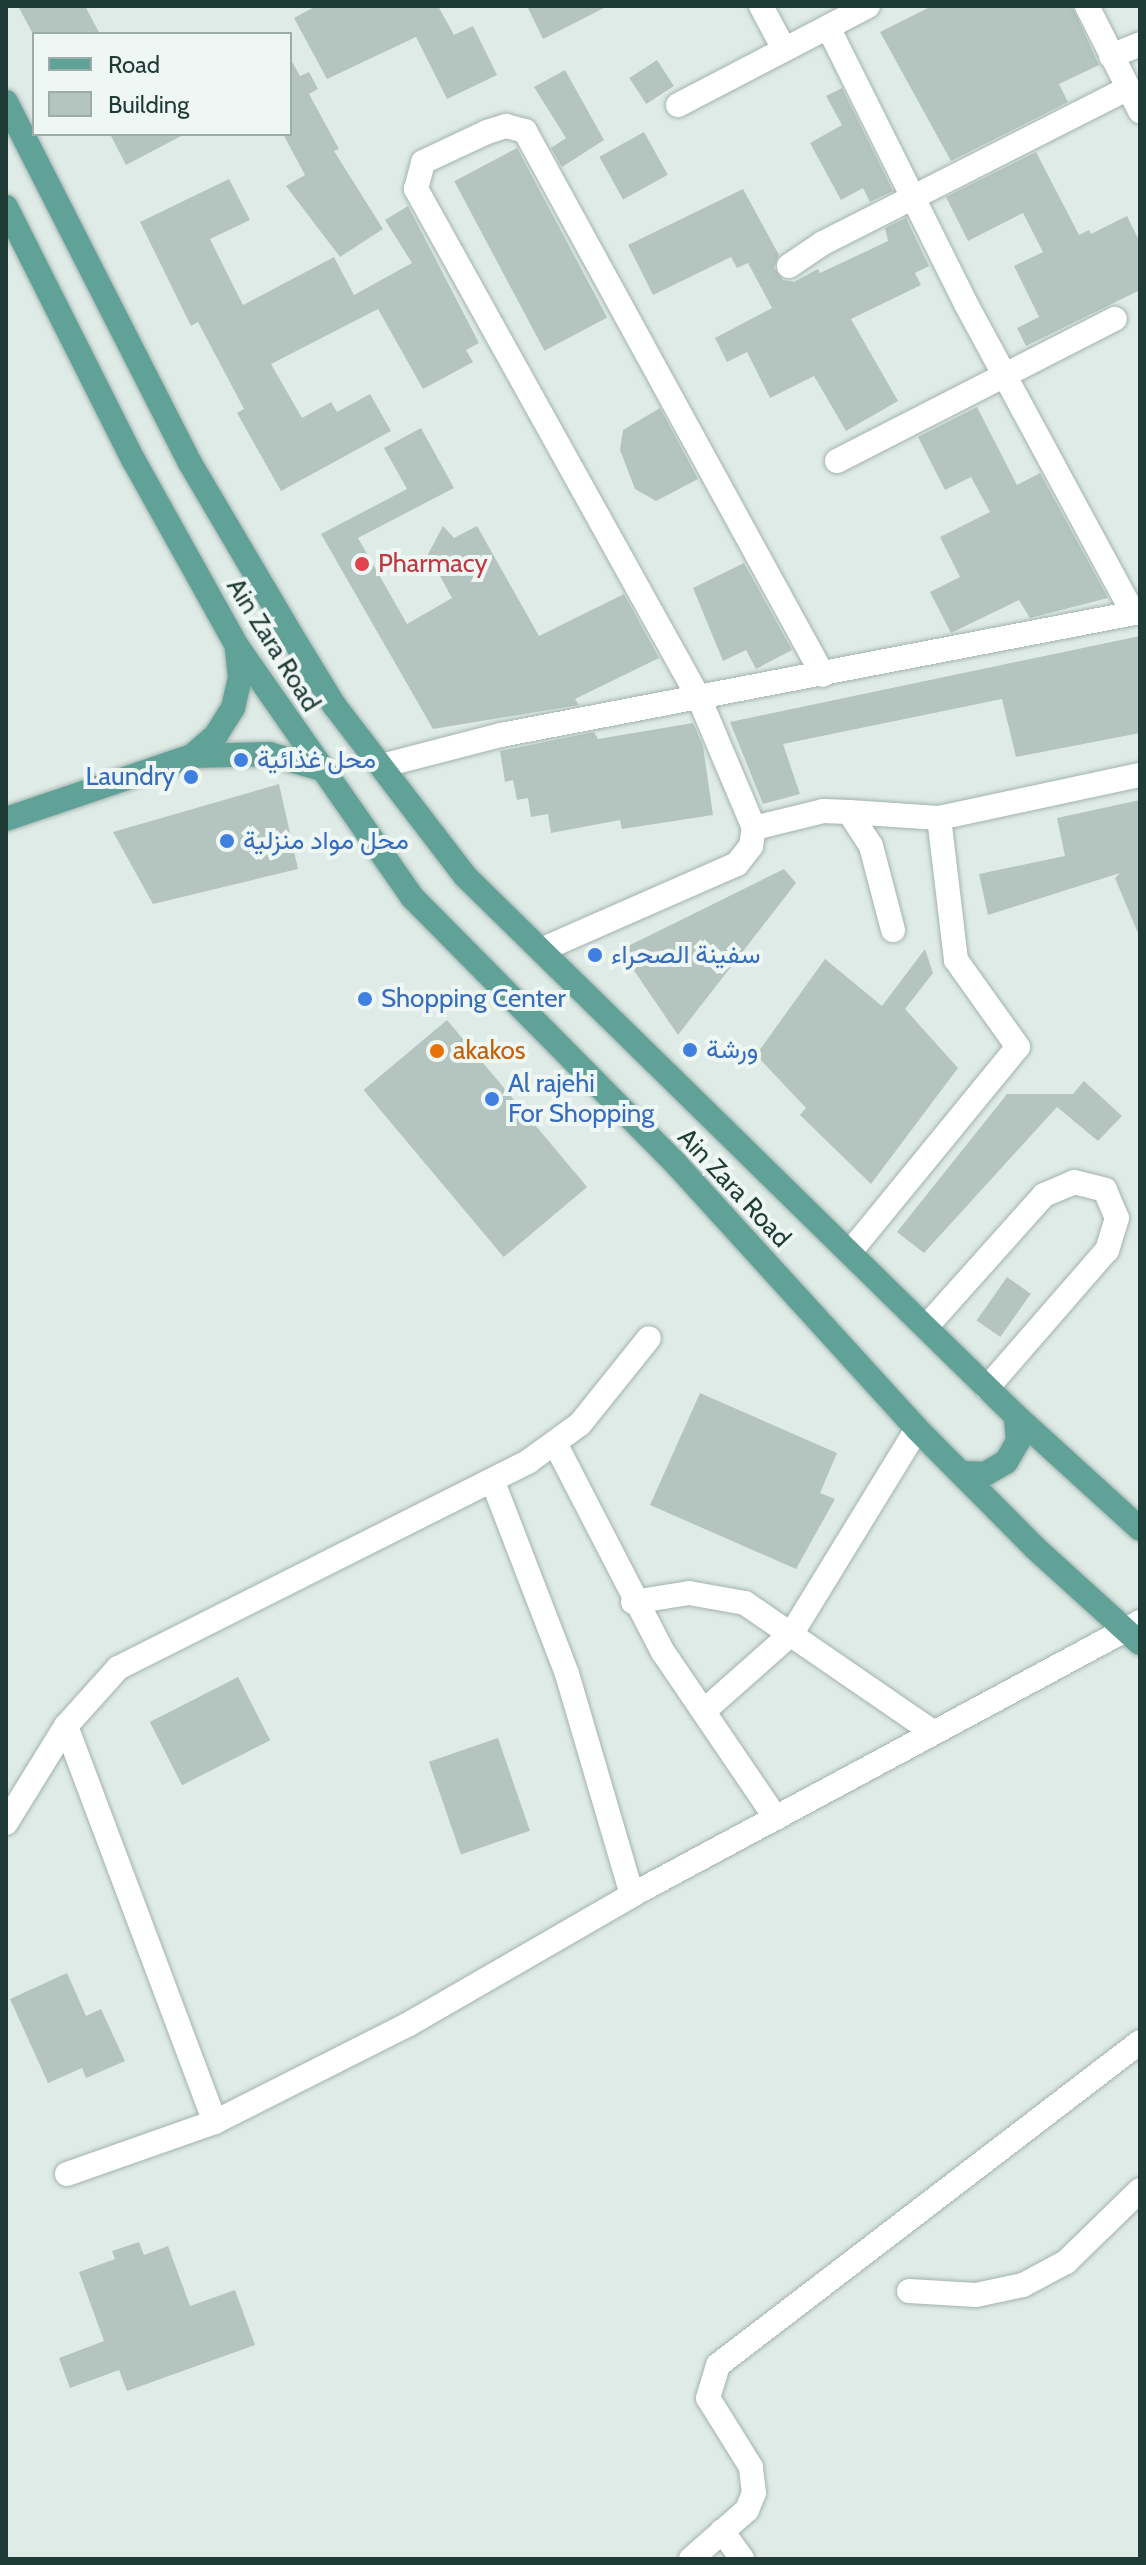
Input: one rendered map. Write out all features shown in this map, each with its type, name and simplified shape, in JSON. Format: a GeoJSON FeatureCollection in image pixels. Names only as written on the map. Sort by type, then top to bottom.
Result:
{"type":"FeatureCollection","features":[{"type":"Feature","properties":{"kind":"main road","name":"Ain Zara Road"},"geometry":{"type":"LineString","coordinates":[[6,102],[190,463],[334,705],[465,876],[987,1388],[1140,1529]]}},
{"type":"Feature","properties":{"kind":"main road","name":"Ain Zara Road"},"geometry":{"type":"LineString","coordinates":[[6,207],[134,461],[237,646],[318,768],[412,897],[677,1165],[917,1429],[1135,1632]]}},
{"type":"Feature","properties":{"kind":"main road"},"geometry":{"type":"LineString","coordinates":[[192,756],[216,735],[233,708],[240,678],[237,646]]}},
{"type":"Feature","properties":{"kind":"main road"},"geometry":{"type":"LineString","coordinates":[[9,811],[192,756],[269,754],[318,768]]}},
{"type":"Feature","properties":{"kind":"main road"},"geometry":{"type":"LineString","coordinates":[[961,1473],[985,1474],[1006,1462],[1018,1441],[1016,1416]]}},
{"type":"Feature","properties":{"kind":"street"},"geometry":{"type":"LineString","coordinates":[[761,6],[784,49]]}},
{"type":"Feature","properties":{"kind":"street"},"geometry":{"type":"LineString","coordinates":[[678,105],[868,6]]}},
{"type":"Feature","properties":{"kind":"street"},"geometry":{"type":"LineString","coordinates":[[1087,6],[1140,111]]}},
{"type":"Feature","properties":{"kind":"street"},"geometry":{"type":"LineString","coordinates":[[381,766],[501,735],[700,700],[1137,612],[1004,375],[828,27]]}},
{"type":"Feature","properties":{"kind":"street"},"geometry":{"type":"LineString","coordinates":[[1111,56],[1140,44]]}},
{"type":"Feature","properties":{"kind":"street"},"geometry":{"type":"LineString","coordinates":[[789,266],[1128,88]]}},
{"type":"Feature","properties":{"kind":"street"},"geometry":{"type":"LineString","coordinates":[[541,950],[737,864],[751,846],[754,828],[700,700],[416,189],[423,162],[506,126],[525,131],[823,675]]}},
{"type":"Feature","properties":{"kind":"street"},"geometry":{"type":"LineString","coordinates":[[837,461],[1115,319]]}},
{"type":"Feature","properties":{"kind":"street"},"geometry":{"type":"LineString","coordinates":[[754,828],[823,811],[939,818],[1140,775]]}},
{"type":"Feature","properties":{"kind":"street"},"geometry":{"type":"LineString","coordinates":[[849,812],[871,846],[893,930]]}},
{"type":"Feature","properties":{"kind":"street"},"geometry":{"type":"LineString","coordinates":[[850,1252],[1018,1047],[956,960],[939,818]]}},
{"type":"Feature","properties":{"kind":"street"},"geometry":{"type":"LineString","coordinates":[[926,1327],[1044,1195],[1074,1182],[1105,1190],[1117,1218],[1107,1250],[987,1388]]}},
{"type":"Feature","properties":{"kind":"street"},"geometry":{"type":"LineString","coordinates":[[6,1823],[66,1726],[99,1686],[139,1655],[493,1482],[556,1445],[604,1397],[649,1338]]}},
{"type":"Feature","properties":{"kind":"street"},"geometry":{"type":"LineString","coordinates":[[704,1711],[792,1633],[917,1429]]}},
{"type":"Feature","properties":{"kind":"street"},"geometry":{"type":"LineString","coordinates":[[556,1445],[633,1602],[776,1818]]}},
{"type":"Feature","properties":{"kind":"street"},"geometry":{"type":"LineString","coordinates":[[493,1482],[567,1674],[632,1895]]}},
{"type":"Feature","properties":{"kind":"street"},"geometry":{"type":"LineString","coordinates":[[633,1602],[689,1593],[745,1603],[933,1732]]}},
{"type":"Feature","properties":{"kind":"street"},"geometry":{"type":"LineString","coordinates":[[67,2174],[215,2122],[409,2024],[632,1895],[933,1732],[1135,1632]]}},
{"type":"Feature","properties":{"kind":"street"},"geometry":{"type":"LineString","coordinates":[[66,1726],[215,2122]]}},
{"type":"Feature","properties":{"kind":"street"},"geometry":{"type":"LineString","coordinates":[[691,2559],[747,2510],[755,2484],[751,2467],[708,2398],[718,2365],[1140,2042]]}},
{"type":"Feature","properties":{"kind":"street"},"geometry":{"type":"LineString","coordinates":[[909,2291],[976,2295],[1023,2285],[1066,2262],[1140,2190]]}},
{"type":"Feature","properties":{"kind":"street"},"geometry":{"type":"LineString","coordinates":[[722,2531],[742,2559]]}},
{"type":"Feature","properties":{"kind":"building"},"geometry":{"type":"Polygon","coordinates":[[[18,6],[85,6],[99,32],[32,32],[18,6]]]}},
{"type":"Feature","properties":{"kind":"building"},"geometry":{"type":"Polygon","coordinates":[[[316,6],[438,6],[454,35],[473,26],[497,75],[447,99],[416,37],[327,79],[294,18],[316,6]]]}},
{"type":"Feature","properties":{"kind":"building"},"geometry":{"type":"Polygon","coordinates":[[[527,6],[608,6],[543,39],[527,6]]]}},
{"type":"Feature","properties":{"kind":"building"},"geometry":{"type":"Polygon","coordinates":[[[932,6],[1072,6],[1099,65],[1059,84],[1068,102],[951,161],[880,32],[932,6]]]}},
{"type":"Feature","properties":{"kind":"building"},"geometry":{"type":"Polygon","coordinates":[[[657,60],[674,86],[646,104],[629,78],[657,60]]]}},
{"type":"Feature","properties":{"kind":"building"},"geometry":{"type":"Polygon","coordinates":[[[292,62],[300,76],[309,72],[318,89],[309,94],[339,149],[334,151],[383,229],[340,257],[286,186],[305,175],[284,136],[292,136],[292,62]]]}},
{"type":"Feature","properties":{"kind":"building"},"geometry":{"type":"Polygon","coordinates":[[[565,70],[604,140],[562,167],[551,148],[566,138],[534,87],[565,70]]]}},
{"type":"Feature","properties":{"kind":"building"},"geometry":{"type":"Polygon","coordinates":[[[842,88],[893,191],[870,202],[863,188],[841,200],[810,143],[842,125],[826,96],[842,88]]]}},
{"type":"Feature","properties":{"kind":"building"},"geometry":{"type":"Polygon","coordinates":[[[644,132],[668,175],[623,200],[599,157],[644,132]]]}},
{"type":"Feature","properties":{"kind":"building"},"geometry":{"type":"Polygon","coordinates":[[[111,136],[181,136],[126,165],[111,136]]]}},
{"type":"Feature","properties":{"kind":"building"},"geometry":{"type":"Polygon","coordinates":[[[517,148],[607,318],[544,351],[454,181],[517,148]]]}},
{"type":"Feature","properties":{"kind":"building"},"geometry":{"type":"Polygon","coordinates":[[[1036,152],[1079,235],[1089,230],[1091,234],[1127,216],[1140,242],[1140,290],[1026,346],[1017,328],[1039,317],[1014,266],[1043,252],[1023,213],[968,241],[946,197],[1036,152]]]}},
{"type":"Feature","properties":{"kind":"building"},"geometry":{"type":"Polygon","coordinates":[[[229,179],[250,220],[210,239],[243,305],[334,257],[354,295],[412,263],[385,220],[408,206],[479,343],[466,350],[473,362],[423,389],[378,309],[271,364],[302,418],[331,402],[337,412],[370,394],[391,431],[281,491],[237,413],[244,409],[198,322],[191,326],[140,222],[229,179]]]}},
{"type":"Feature","properties":{"kind":"building"},"geometry":{"type":"Polygon","coordinates":[[[743,189],[779,255],[774,268],[783,280],[794,282],[818,269],[820,273],[888,241],[885,228],[906,218],[929,266],[915,273],[921,285],[851,319],[898,401],[846,431],[814,376],[770,398],[747,352],[727,362],[715,338],[772,308],[748,263],[737,268],[731,257],[653,295],[628,245],[743,189]]]}},
{"type":"Feature","properties":{"kind":"building"},"geometry":{"type":"Polygon","coordinates":[[[977,407],[1017,485],[1040,473],[1108,598],[1030,618],[1019,600],[951,633],[930,592],[960,577],[940,537],[990,512],[971,477],[945,490],[918,437],[977,407]]]}},
{"type":"Feature","properties":{"kind":"building"},"geometry":{"type":"Polygon","coordinates":[[[660,408],[698,479],[656,501],[635,489],[620,450],[623,430],[660,408]]]}},
{"type":"Feature","properties":{"kind":"building"},"geometry":{"type":"Polygon","coordinates":[[[421,428],[454,488],[358,538],[407,624],[452,598],[428,554],[443,526],[454,538],[477,526],[539,636],[624,594],[659,658],[575,699],[579,705],[433,729],[321,534],[407,489],[384,448],[421,428]]]}},
{"type":"Feature","properties":{"kind":"building"},"geometry":{"type":"Polygon","coordinates":[[[744,563],[792,650],[756,669],[746,650],[723,661],[693,588],[744,563]]]}},
{"type":"Feature","properties":{"kind":"building"},"geometry":{"type":"Polygon","coordinates":[[[1140,636],[1140,733],[1016,757],[1002,699],[783,744],[800,794],[763,804],[730,722],[1140,636]]]}},
{"type":"Feature","properties":{"kind":"building"},"geometry":{"type":"Polygon","coordinates":[[[693,723],[703,746],[713,815],[622,829],[620,820],[551,833],[548,814],[531,817],[528,798],[517,800],[513,780],[505,782],[500,751],[594,732],[598,739],[693,723]]]}},
{"type":"Feature","properties":{"kind":"building"},"geometry":{"type":"Polygon","coordinates":[[[279,784],[298,869],[153,904],[113,832],[279,784]]]}},
{"type":"Feature","properties":{"kind":"building"},"geometry":{"type":"Polygon","coordinates":[[[1140,800],[1140,938],[1115,878],[1120,873],[988,915],[979,874],[1065,856],[1057,818],[1140,800]]]}},
{"type":"Feature","properties":{"kind":"building"},"geometry":{"type":"Polygon","coordinates":[[[784,869],[796,883],[678,1035],[620,950],[784,869]]]}},
{"type":"Feature","properties":{"kind":"building"},"geometry":{"type":"Polygon","coordinates":[[[925,949],[933,973],[905,1009],[958,1068],[871,1184],[800,1115],[806,1108],[756,1055],[825,959],[882,1006],[925,949]]]}},
{"type":"Feature","properties":{"kind":"building"},"geometry":{"type":"Polygon","coordinates":[[[447,1020],[587,1187],[504,1257],[364,1090],[447,1020]]]}},
{"type":"Feature","properties":{"kind":"building"},"geometry":{"type":"Polygon","coordinates":[[[1084,1081],[1122,1116],[1098,1141],[1057,1107],[924,1253],[897,1232],[1007,1094],[1073,1094],[1084,1081]]]}},
{"type":"Feature","properties":{"kind":"building"},"geometry":{"type":"Polygon","coordinates":[[[1007,1277],[1031,1294],[1000,1337],[977,1320],[1007,1277]]]}},
{"type":"Feature","properties":{"kind":"building"},"geometry":{"type":"Polygon","coordinates":[[[700,1393],[837,1453],[820,1493],[835,1499],[796,1569],[650,1505],[700,1393]]]}},
{"type":"Feature","properties":{"kind":"building"},"geometry":{"type":"Polygon","coordinates":[[[238,1677],[270,1740],[182,1785],[150,1722],[238,1677]]]}},
{"type":"Feature","properties":{"kind":"building"},"geometry":{"type":"Polygon","coordinates":[[[498,1738],[530,1831],[461,1854],[429,1762],[498,1738]]]}},
{"type":"Feature","properties":{"kind":"building"},"geometry":{"type":"Polygon","coordinates":[[[67,1973],[86,2016],[101,2009],[125,2061],[86,2078],[82,2068],[48,2083],[10,1999],[67,1973]]]}},
{"type":"Feature","properties":{"kind":"building"},"geometry":{"type":"Polygon","coordinates":[[[139,2242],[144,2255],[168,2246],[190,2306],[235,2290],[255,2345],[127,2391],[119,2370],[70,2388],[59,2358],[104,2341],[79,2272],[115,2259],[112,2251],[139,2242]]]}},
{"type":"Feature","properties":{"kind":"place","name":"Pharmacy"},"geometry":{"type":"Point","coordinates":[362,564]}},
{"type":"Feature","properties":{"kind":"place","name":"محل غذائية"},"geometry":{"type":"Point","coordinates":[241,760]}},
{"type":"Feature","properties":{"kind":"place","name":"Laundry"},"geometry":{"type":"Point","coordinates":[191,777]}},
{"type":"Feature","properties":{"kind":"place","name":"محل مواد منزلية"},"geometry":{"type":"Point","coordinates":[227,841]}},
{"type":"Feature","properties":{"kind":"place","name":"سفينة الصحراء"},"geometry":{"type":"Point","coordinates":[595,955]}},
{"type":"Feature","properties":{"kind":"place","name":"Shopping Center"},"geometry":{"type":"Point","coordinates":[365,999]}},
{"type":"Feature","properties":{"kind":"place","name":"ورشة"},"geometry":{"type":"Point","coordinates":[690,1050]}},
{"type":"Feature","properties":{"kind":"place","name":"akakos"},"geometry":{"type":"Point","coordinates":[437,1051]}},
{"type":"Feature","properties":{"kind":"place","name":"Al rajehi For Shopping"},"geometry":{"type":"Point","coordinates":[492,1099]}}]}
